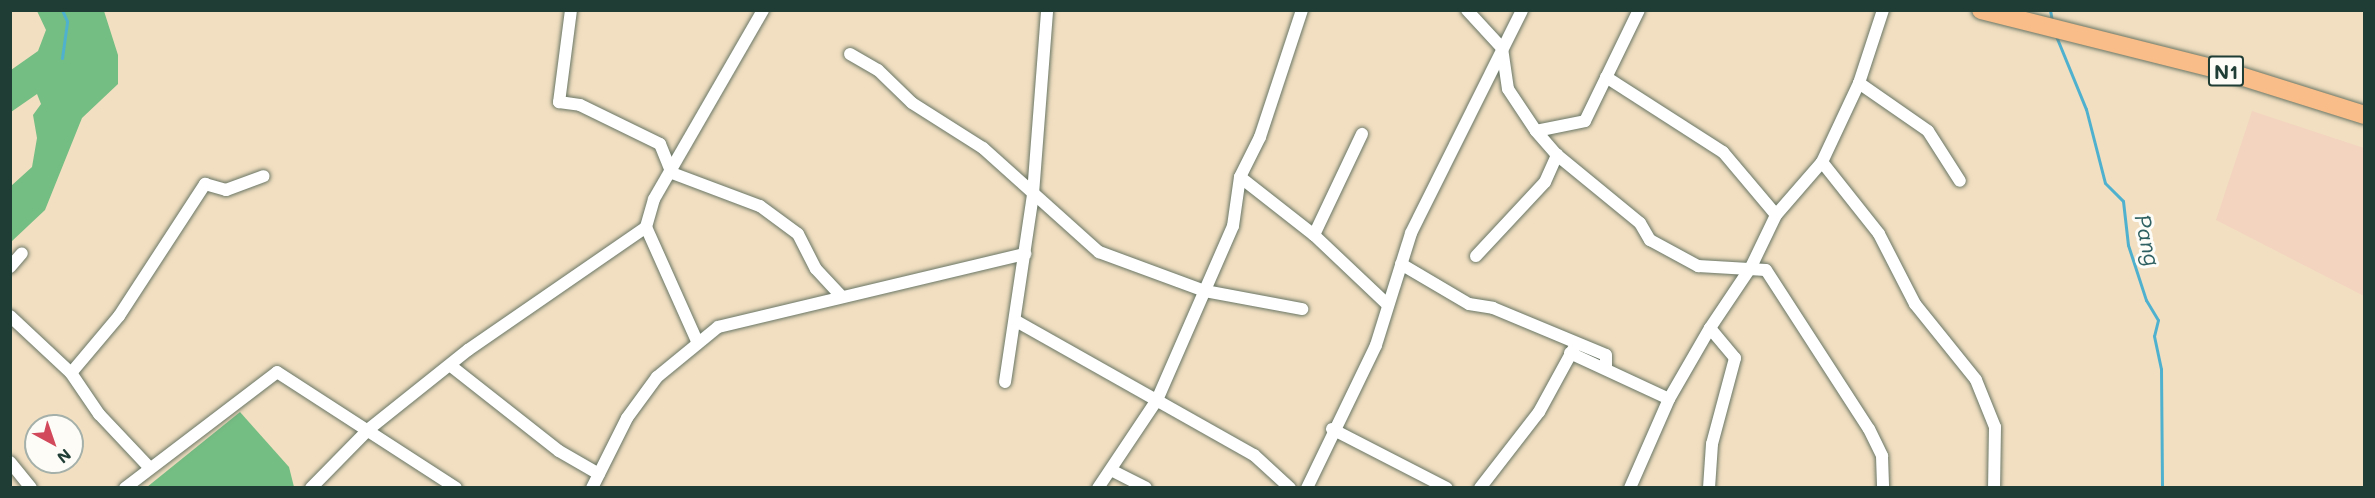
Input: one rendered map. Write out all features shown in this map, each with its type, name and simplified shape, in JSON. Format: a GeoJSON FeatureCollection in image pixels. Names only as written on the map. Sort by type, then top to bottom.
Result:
{"type":"FeatureCollection","features":[{"type":"Feature","properties":{"kind":"highway","name":"N1"},"geometry":{"type":"LineString","coordinates":[[1981,10],[2086,39],[2228,72],[2364,114]]}},
{"type":"Feature","properties":{"kind":"street"},"geometry":{"type":"LineString","coordinates":[[572,10],[559,102],[580,105],[660,144],[672,173],[760,206],[787,224],[816,269],[841,296]]}},
{"type":"Feature","properties":{"kind":"street"},"geometry":{"type":"LineString","coordinates":[[311,488],[369,429],[525,308],[646,226],[654,199],[672,173],[763,10]]}},
{"type":"Feature","properties":{"kind":"street"},"geometry":{"type":"LineString","coordinates":[[1098,488],[1157,400],[1233,226],[1240,177],[1260,137],[1302,10]]}},
{"type":"Feature","properties":{"kind":"street"},"geometry":{"type":"LineString","coordinates":[[1467,10],[1502,48],[1508,89],[1536,131],[1557,155],[1640,223],[1650,240],[1698,266],[1751,267],[1766,270],[1846,387],[1882,456],[1883,488]]}},
{"type":"Feature","properties":{"kind":"street"},"geometry":{"type":"LineString","coordinates":[[1307,488],[1332,429],[1376,345],[1411,233],[1522,10]]}},
{"type":"Feature","properties":{"kind":"street"},"geometry":{"type":"LineString","coordinates":[[1536,131],[1585,121],[1639,10]]}},
{"type":"Feature","properties":{"kind":"street"},"geometry":{"type":"LineString","coordinates":[[1630,488],[1669,399],[1710,328],[1751,267],[1776,215],[1822,162],[1859,82],[1883,10]]}},
{"type":"Feature","properties":{"kind":"street"},"geometry":{"type":"LineString","coordinates":[[1005,382],[1016,321],[1033,194],[1044,11]]}},
{"type":"Feature","properties":{"kind":"street"},"geometry":{"type":"LineString","coordinates":[[850,54],[878,69],[912,104],[983,148],[1099,252],[1205,291],[1302,309]]}},
{"type":"Feature","properties":{"kind":"street"},"geometry":{"type":"LineString","coordinates":[[1606,78],[1723,152],[1776,215]]}},
{"type":"Feature","properties":{"kind":"street"},"geometry":{"type":"LineString","coordinates":[[1859,82],[1928,131],[1960,181]]}},
{"type":"Feature","properties":{"kind":"street"},"geometry":{"type":"LineString","coordinates":[[1314,235],[1362,134]]}},
{"type":"Feature","properties":{"kind":"street"},"geometry":{"type":"LineString","coordinates":[[1476,256],[1545,182],[1557,155]]}},
{"type":"Feature","properties":{"kind":"street"},"geometry":{"type":"LineString","coordinates":[[1822,162],[1879,234],[1915,304],[1976,380],[1995,427],[1994,488]]}},
{"type":"Feature","properties":{"kind":"street"},"geometry":{"type":"LineString","coordinates":[[71,373],[119,316],[205,184],[226,190],[264,176]]}},
{"type":"Feature","properties":{"kind":"street"},"geometry":{"type":"LineString","coordinates":[[1240,177],[1314,235],[1388,305]]}},
{"type":"Feature","properties":{"kind":"street"},"geometry":{"type":"LineString","coordinates":[[646,226],[698,343]]}},
{"type":"Feature","properties":{"kind":"street"},"geometry":{"type":"LineString","coordinates":[[10,267],[22,253]]}},
{"type":"Feature","properties":{"kind":"street"},"geometry":{"type":"LineString","coordinates":[[592,488],[627,418],[657,377],[718,327],[1025,254]]}},
{"type":"Feature","properties":{"kind":"street"},"geometry":{"type":"LineString","coordinates":[[1401,264],[1469,304],[1493,308],[1574,348],[1606,355],[1606,369],[1669,399]]}},
{"type":"Feature","properties":{"kind":"street"},"geometry":{"type":"LineString","coordinates":[[10,316],[71,373],[99,414],[149,467]]}},
{"type":"Feature","properties":{"kind":"street"},"geometry":{"type":"LineString","coordinates":[[1016,321],[1254,454],[1290,488]]}},
{"type":"Feature","properties":{"kind":"street"},"geometry":{"type":"LineString","coordinates":[[1709,488],[1712,444],[1735,358],[1710,328]]}},
{"type":"Feature","properties":{"kind":"street"},"geometry":{"type":"LineString","coordinates":[[1480,488],[1539,412],[1574,348]]}},
{"type":"Feature","properties":{"kind":"street"},"geometry":{"type":"LineString","coordinates":[[451,366],[559,451],[599,474]]}},
{"type":"Feature","properties":{"kind":"street"},"geometry":{"type":"LineString","coordinates":[[125,488],[149,467],[277,372],[369,429],[440,483],[456,488]]}},
{"type":"Feature","properties":{"kind":"street"},"geometry":{"type":"LineString","coordinates":[[1332,429],[1447,488]]}},
{"type":"Feature","properties":{"kind":"street"},"geometry":{"type":"LineString","coordinates":[[10,462],[31,488]]}},
{"type":"Feature","properties":{"kind":"street"},"geometry":{"type":"LineString","coordinates":[[1111,470],[1146,488]]}},
{"type":"Feature","properties":{"kind":"shaded area"},"geometry":{"type":"Polygon","coordinates":[[[2252,111],[2364,148],[2364,296],[2216,220],[2252,111]]]}},
{"type":"Feature","properties":{"kind":"green space"},"geometry":{"type":"Polygon","coordinates":[[[37,11],[104,11],[118,55],[118,84],[82,118],[45,210],[11,242],[11,186],[32,167],[37,138],[33,115],[41,104],[37,94],[11,112],[11,70],[38,51],[46,30],[37,11]]]}},
{"type":"Feature","properties":{"kind":"green space"},"geometry":{"type":"Polygon","coordinates":[[[240,412],[289,467],[294,487],[147,487],[240,412]]]}},
{"type":"Feature","properties":{"kind":"waterway","name":"Pang"},"geometry":{"type":"LineString","coordinates":[[62,10],[67,21],[62,58]]}},
{"type":"Feature","properties":{"kind":"waterway","name":"Pang"},"geometry":{"type":"LineString","coordinates":[[2050,10],[2052,21]]}},
{"type":"Feature","properties":{"kind":"waterway","name":"Pang"},"geometry":{"type":"LineString","coordinates":[[2056,36],[2086,109],[2105,183],[2123,201],[2128,245],[2146,300],[2158,320],[2154,336],[2161,369],[2162,488]]}}]}
